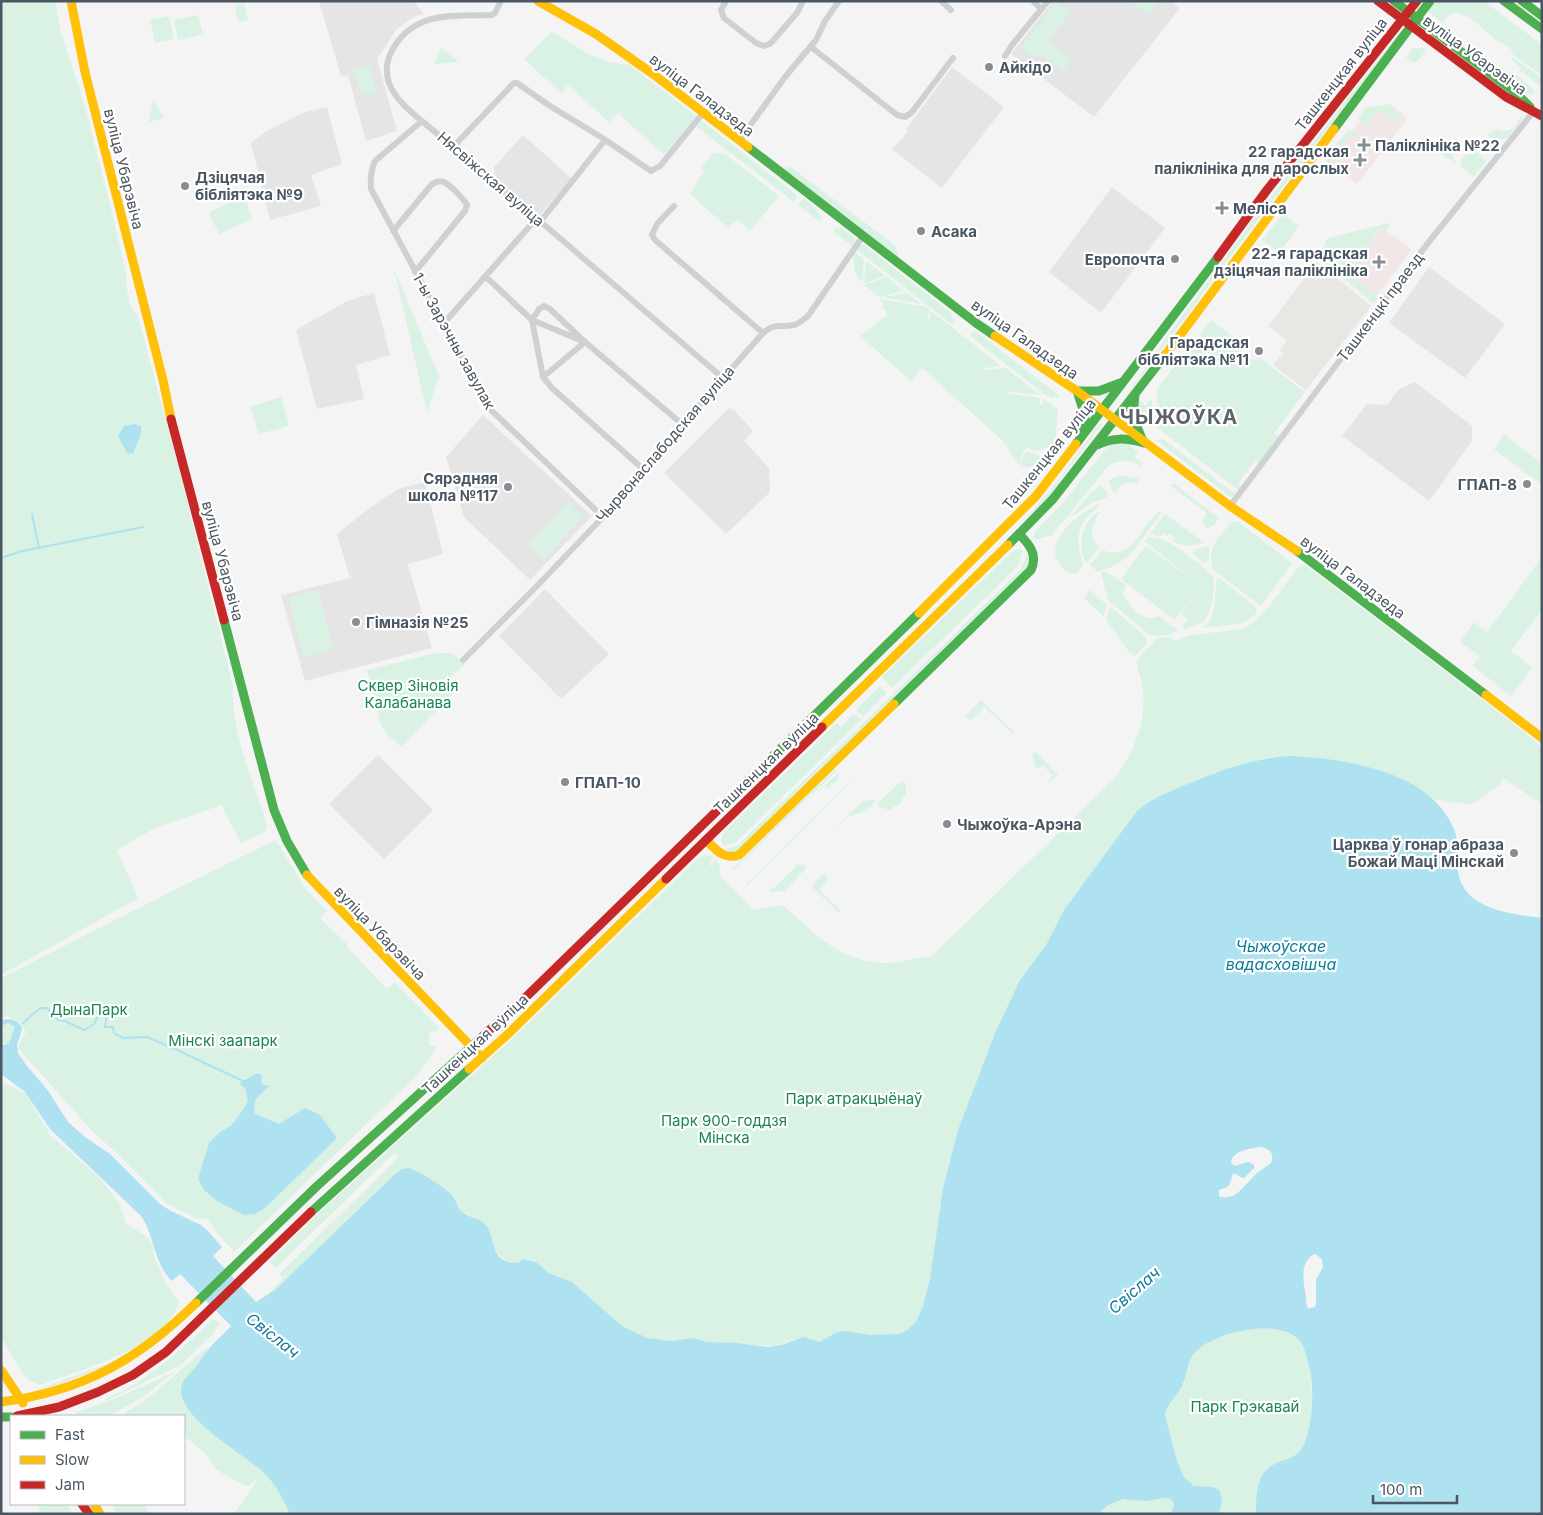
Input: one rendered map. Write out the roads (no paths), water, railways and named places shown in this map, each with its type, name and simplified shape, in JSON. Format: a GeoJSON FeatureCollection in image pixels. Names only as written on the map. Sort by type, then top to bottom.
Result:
{"type":"FeatureCollection","features":[{"type":"Feature","properties":{"kind":"main road","name":"вуліца Убарэвіча"},"geometry":{"type":"LineString","coordinates":[[71,1],[85,72],[170,414],[271,798],[282,833],[311,881],[482,1058]]}},
{"type":"Feature","properties":{"kind":"main road","name":"вуліца Галадзеда"},"geometry":{"type":"LineString","coordinates":[[538,1],[552,4],[619,50],[976,323],[1077,391],[1230,506],[1317,566],[1542,738]]}},
{"type":"Feature","properties":{"kind":"main road","name":"вуліца Убарэвіча"},"geometry":{"type":"LineString","coordinates":[[1378,1],[1405,15],[1516,93],[1534,111],[1542,116]]}},
{"type":"Feature","properties":{"kind":"main road","name":"вуліца Убарэвіча"},"geometry":{"type":"LineString","coordinates":[[1394,1],[1405,15]]}},
{"type":"Feature","properties":{"kind":"main road","name":"Ташкенцкая вуліца"},"geometry":{"type":"LineString","coordinates":[[4,1402],[36,1397],[73,1386],[128,1360],[150,1345],[192,1308],[316,1187],[528,995],[1009,524],[1036,496],[1082,438],[1264,194],[1417,1]]}},
{"type":"Feature","properties":{"kind":"main road","name":"Ташкенцкая вуліца"},"geometry":{"type":"LineString","coordinates":[[31,1415],[59,1407],[98,1392],[133,1375],[166,1352],[329,1195],[482,1058],[1019,534],[1053,499],[1135,394],[1430,1]]}},
{"type":"Feature","properties":{"kind":"main road"},"geometry":{"type":"LineString","coordinates":[[1504,1],[1542,29]]}},
{"type":"Feature","properties":{"kind":"main road"},"geometry":{"type":"LineString","coordinates":[[1522,1],[1542,16]]}},
{"type":"Feature","properties":{"kind":"main road"},"geometry":{"type":"LineString","coordinates":[[1082,438],[1085,416],[1077,391],[1107,390],[1126,379]]}},
{"type":"Feature","properties":{"kind":"main road"},"geometry":{"type":"LineString","coordinates":[[1135,394],[1132,410],[1133,418],[1144,442]]}},
{"type":"Feature","properties":{"kind":"main road"},"geometry":{"type":"LineString","coordinates":[[1093,448],[1114,438],[1124,437],[1144,442]]}},
{"type":"Feature","properties":{"kind":"main road"},"geometry":{"type":"LineString","coordinates":[[697,830],[720,854],[733,858],[739,855],[836,762],[1031,570],[1035,562],[1031,545],[1009,524]]}},
{"type":"Feature","properties":{"kind":"main road"},"geometry":{"type":"LineString","coordinates":[[1,1370],[31,1415]]}},
{"type":"Feature","properties":{"kind":"main road"},"geometry":{"type":"LineString","coordinates":[[1,1394],[4,1402],[16,1415]]}},
{"type":"Feature","properties":{"kind":"main road"},"geometry":{"type":"LineString","coordinates":[[53,1415],[59,1407]]}},
{"type":"Feature","properties":{"kind":"street","name":"Нясвіжская вуліца"},"geometry":{"type":"LineString","coordinates":[[501,1],[496,13],[492,15],[452,16],[425,21],[406,31],[397,42],[388,59],[387,73],[390,84],[403,103],[422,121],[723,378]]}},
{"type":"Feature","properties":{"kind":"street"},"geometry":{"type":"LineString","coordinates":[[725,3],[721,10],[724,18],[756,43],[764,46],[770,44],[797,13],[803,1]]}},
{"type":"Feature","properties":{"kind":"street"},"geometry":{"type":"LineString","coordinates":[[739,141],[785,77],[816,40],[825,21],[839,1]]}},
{"type":"Feature","properties":{"kind":"street"},"geometry":{"type":"LineString","coordinates":[[941,1],[951,10]]}},
{"type":"Feature","properties":{"kind":"street"},"geometry":{"type":"LineString","coordinates":[[1033,1],[1041,9]]}},
{"type":"Feature","properties":{"kind":"street"},"geometry":{"type":"LineString","coordinates":[[1005,56],[1048,1]]}},
{"type":"Feature","properties":{"kind":"street"},"geometry":{"type":"LineString","coordinates":[[811,46],[897,115],[905,116],[912,112],[953,58]]}},
{"type":"Feature","properties":{"kind":"street"},"geometry":{"type":"LineString","coordinates":[[452,147],[514,83],[651,171],[660,166],[703,113]]}},
{"type":"Feature","properties":{"kind":"street","name":"Ташкенцкі праезд"},"geometry":{"type":"LineString","coordinates":[[1230,506],[1428,243],[1534,111]]}},
{"type":"Feature","properties":{"kind":"street","name":"1-ы Зарэчны завулак"},"geometry":{"type":"LineString","coordinates":[[422,121],[375,161],[370,179],[371,189],[493,413],[603,517]]}},
{"type":"Feature","properties":{"kind":"street"},"geometry":{"type":"LineString","coordinates":[[444,323],[538,221],[605,140]]}},
{"type":"Feature","properties":{"kind":"street"},"geometry":{"type":"LineString","coordinates":[[393,230],[432,184],[437,181],[444,182],[465,200],[467,205],[465,211],[415,272]]}},
{"type":"Feature","properties":{"kind":"street"},"geometry":{"type":"LineString","coordinates":[[674,206],[657,224],[652,235],[662,248],[762,332],[768,327],[795,325],[808,316],[863,236]]}},
{"type":"Feature","properties":{"kind":"street"},"geometry":{"type":"LineString","coordinates":[[486,277],[532,320],[585,342]]}},
{"type":"Feature","properties":{"kind":"street"},"geometry":{"type":"LineString","coordinates":[[643,469],[552,388],[544,377],[532,320],[539,309],[544,306],[550,309],[585,342],[682,424]]}},
{"type":"Feature","properties":{"kind":"street","name":"Чырвонаслабодская вуліца"},"geometry":{"type":"LineString","coordinates":[[463,660],[536,588],[603,517],[762,332]]}},
{"type":"Feature","properties":{"kind":"street"},"geometry":{"type":"LineString","coordinates":[[544,377],[585,342]]}},
{"type":"Feature","properties":{"kind":"water"},"geometry":{"type":"Polygon","coordinates":[[[134,424],[141,426],[141,430],[133,454],[127,453],[118,436],[124,426],[134,424]]]}},
{"type":"Feature","properties":{"kind":"water","name":"Чыжоўскае вадасховішча"},"geometry":{"type":"Polygon","coordinates":[[[1290,756],[1335,760],[1359,765],[1405,780],[1425,792],[1441,808],[1453,827],[1457,843],[1458,872],[1462,885],[1469,895],[1491,908],[1542,918],[1542,1514],[1256,1514],[1258,1485],[1264,1473],[1275,1464],[1299,1452],[1307,1436],[1312,1411],[1311,1375],[1301,1343],[1296,1337],[1286,1332],[1273,1329],[1259,1329],[1230,1333],[1205,1344],[1196,1351],[1190,1359],[1182,1386],[1165,1415],[1177,1461],[1184,1477],[1194,1486],[1213,1487],[1220,1491],[1222,1501],[1219,1514],[1170,1514],[1174,1504],[1171,1499],[1165,1498],[1146,1501],[1123,1499],[1108,1505],[1098,1514],[290,1514],[279,1492],[268,1477],[198,1421],[187,1408],[182,1396],[184,1380],[231,1326],[180,1274],[172,1281],[158,1259],[150,1233],[142,1217],[50,1129],[25,1092],[1,1074],[1,1045],[9,1043],[15,1027],[8,1023],[1,1026],[1,1020],[11,1019],[19,1023],[22,1029],[17,1045],[18,1053],[49,1092],[68,1122],[85,1137],[110,1154],[160,1204],[201,1225],[208,1231],[222,1247],[213,1256],[256,1302],[275,1290],[395,1174],[402,1169],[409,1168],[444,1189],[452,1195],[462,1212],[480,1220],[486,1225],[495,1249],[502,1259],[518,1263],[522,1259],[536,1262],[549,1273],[572,1282],[622,1326],[647,1338],[671,1341],[693,1338],[706,1342],[768,1347],[781,1345],[803,1337],[820,1342],[835,1333],[843,1331],[872,1335],[899,1334],[906,1331],[916,1322],[923,1306],[930,1278],[943,1188],[958,1130],[995,1033],[1020,980],[1046,945],[1064,910],[1137,811],[1142,807],[1166,793],[1210,775],[1249,762],[1290,756]],[[1260,1147],[1235,1155],[1231,1162],[1234,1166],[1249,1162],[1254,1165],[1254,1168],[1244,1178],[1233,1174],[1229,1185],[1219,1190],[1219,1196],[1230,1197],[1235,1195],[1257,1173],[1271,1163],[1272,1154],[1260,1147]],[[1315,1254],[1307,1261],[1304,1270],[1308,1308],[1315,1307],[1316,1280],[1323,1267],[1322,1259],[1315,1254]]]}},
{"type":"Feature","properties":{"kind":"water"},"geometry":{"type":"Polygon","coordinates":[[[258,1073],[262,1075],[261,1084],[269,1086],[255,1100],[254,1113],[279,1124],[305,1108],[320,1115],[337,1138],[265,1208],[255,1214],[244,1215],[217,1201],[204,1190],[198,1179],[209,1143],[220,1132],[231,1126],[245,1107],[248,1100],[245,1088],[240,1084],[258,1073]]]}},
{"type":"Feature","properties":{"kind":"waterway"},"geometry":{"type":"LineString","coordinates":[[32,514],[39,548]]}},
{"type":"Feature","properties":{"kind":"waterway"},"geometry":{"type":"LineString","coordinates":[[1,558],[22,551],[143,527]]}},
{"type":"Feature","properties":{"kind":"waterway"},"geometry":{"type":"LineString","coordinates":[[23,1023],[40,1008],[47,1008],[58,1020],[65,1021],[84,1030],[94,1024],[97,1018],[103,1014],[106,1018],[105,1027],[113,1027],[114,1033],[123,1038],[147,1037],[243,1081]]}},
{"type":"Feature","properties":{"kind":"place","name":"Айкідо"},"geometry":{"type":"Point","coordinates":[989,67]}},
{"type":"Feature","properties":{"kind":"place","name":"Паліклініка №22"},"geometry":{"type":"Point","coordinates":[1364,145]}},
{"type":"Feature","properties":{"kind":"place","name":"22 гарадская паліклініка для дарослых"},"geometry":{"type":"Point","coordinates":[1360,160]}},
{"type":"Feature","properties":{"kind":"place","name":"Дзіцячая бібліятэка №9"},"geometry":{"type":"Point","coordinates":[185,186]}},
{"type":"Feature","properties":{"kind":"place","name":"Меліса"},"geometry":{"type":"Point","coordinates":[1222,208]}},
{"type":"Feature","properties":{"kind":"place","name":"Асака"},"geometry":{"type":"Point","coordinates":[921,231]}},
{"type":"Feature","properties":{"kind":"place","name":"Европочта"},"geometry":{"type":"Point","coordinates":[1175,259]}},
{"type":"Feature","properties":{"kind":"place","name":"22-я гарадская дзіцячая паліклініка"},"geometry":{"type":"Point","coordinates":[1379,262]}},
{"type":"Feature","properties":{"kind":"place","name":"Гарадская бібліятэка №11"},"geometry":{"type":"Point","coordinates":[1259,351]}},
{"type":"Feature","properties":{"kind":"place","name":"ГПАП-8"},"geometry":{"type":"Point","coordinates":[1527,484]}},
{"type":"Feature","properties":{"kind":"place","name":"Сярэдняя школа №117"},"geometry":{"type":"Point","coordinates":[508,487]}},
{"type":"Feature","properties":{"kind":"place","name":"Гімназія №25"},"geometry":{"type":"Point","coordinates":[356,622]}},
{"type":"Feature","properties":{"kind":"place","name":"ГПАП-10"},"geometry":{"type":"Point","coordinates":[565,782]}},
{"type":"Feature","properties":{"kind":"place","name":"Чыжоўка-Арэна"},"geometry":{"type":"Point","coordinates":[947,824]}},
{"type":"Feature","properties":{"kind":"place","name":"Царква ў гонар абраза Божай Маці Мінскай"},"geometry":{"type":"Point","coordinates":[1514,853]}},
{"type":"Feature","properties":{"kind":"district","name":"ЧЫЖОЎКА"},"geometry":{"type":"Point","coordinates":[1179,417]}},
{"type":"Feature","properties":{"kind":"park label","name":"Сквер Зіновія Калабанава"},"geometry":{"type":"Point","coordinates":[408,694]}},
{"type":"Feature","properties":{"kind":"park label","name":"ДынаПарк"},"geometry":{"type":"Point","coordinates":[89,1009]}},
{"type":"Feature","properties":{"kind":"park label","name":"Мінскі заапарк"},"geometry":{"type":"Point","coordinates":[223,1040]}},
{"type":"Feature","properties":{"kind":"park label","name":"Парк атракцыёнаў"},"geometry":{"type":"Point","coordinates":[854,1098]}},
{"type":"Feature","properties":{"kind":"park label","name":"Парк 900-годдзя Мінска"},"geometry":{"type":"Point","coordinates":[724,1128]}},
{"type":"Feature","properties":{"kind":"park label","name":"Парк Грэкавай"},"geometry":{"type":"Point","coordinates":[1245,1406]}},
{"type":"Feature","properties":{"kind":"water label","name":"Свіслач"},"geometry":{"type":"Point","coordinates":[1134,1290]}},
{"type":"Feature","properties":{"kind":"water label","name":"Свіслач"},"geometry":{"type":"Point","coordinates":[273,1335]}}]}
